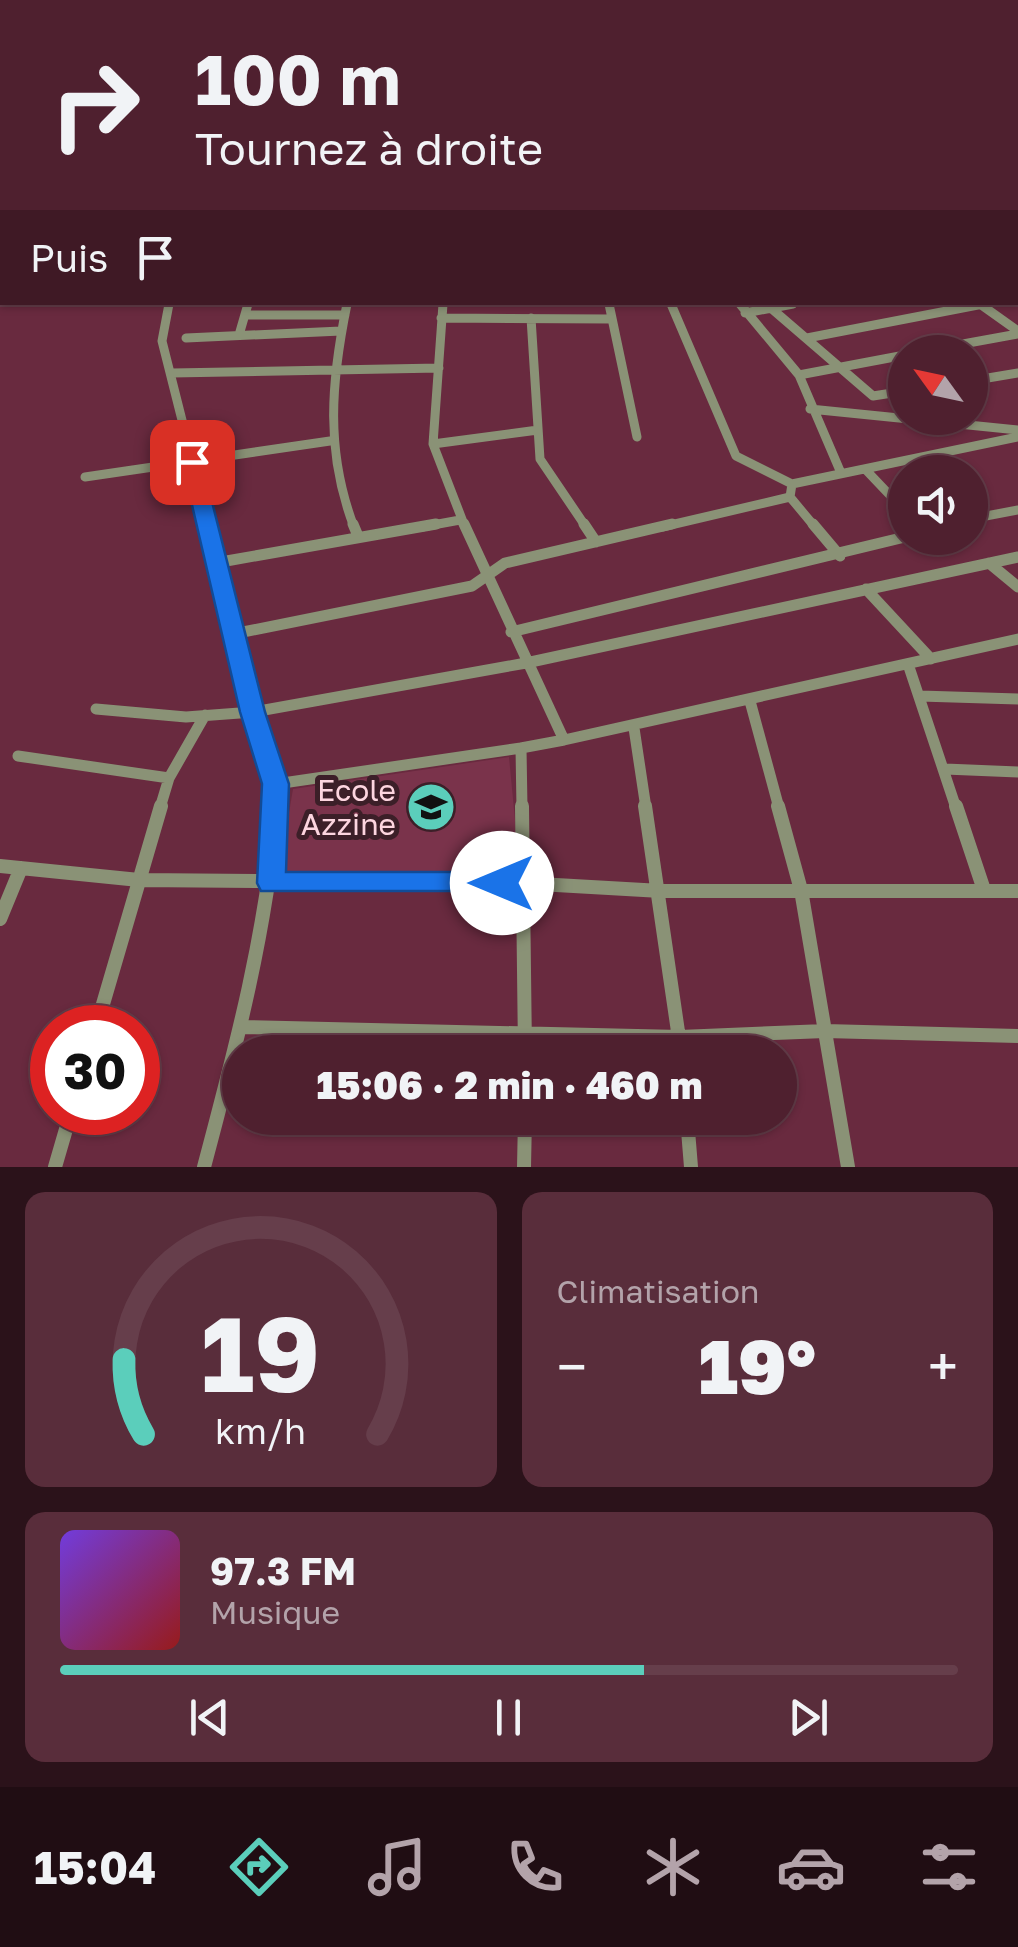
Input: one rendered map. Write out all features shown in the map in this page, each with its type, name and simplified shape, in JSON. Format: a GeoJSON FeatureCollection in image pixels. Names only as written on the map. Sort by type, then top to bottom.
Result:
{"type":"FeatureCollection","features":[{"type":"Feature","properties":{"kind":"street"},"geometry":{"type":"LineString","coordinates":[[169,305],[162,340],[252,712],[276,784],[271,883],[241,1027],[204,1167]]}},
{"type":"Feature","properties":{"kind":"street"},"geometry":{"type":"LineString","coordinates":[[239,335],[248,305]]}},
{"type":"Feature","properties":{"kind":"street"},"geometry":{"type":"LineString","coordinates":[[346,305],[333,370],[330,441],[337,487],[358,536]]}},
{"type":"Feature","properties":{"kind":"street"},"geometry":{"type":"LineString","coordinates":[[443,305],[433,444],[485,577],[564,740]]}},
{"type":"Feature","properties":{"kind":"street"},"geometry":{"type":"LineString","coordinates":[[609,305],[638,437]]}},
{"type":"Feature","properties":{"kind":"street"},"geometry":{"type":"LineString","coordinates":[[671,305],[736,456],[792,484],[1018,438]]}},
{"type":"Feature","properties":{"kind":"street"},"geometry":{"type":"LineString","coordinates":[[740,305],[799,374],[810,409],[842,474]]}},
{"type":"Feature","properties":{"kind":"street"},"geometry":{"type":"LineString","coordinates":[[744,313],[790,305]]}},
{"type":"Feature","properties":{"kind":"street"},"geometry":{"type":"LineString","coordinates":[[807,338],[974,305]]}},
{"type":"Feature","properties":{"kind":"street"},"geometry":{"type":"LineString","coordinates":[[980,305],[1018,332]]}},
{"type":"Feature","properties":{"kind":"street"},"geometry":{"type":"LineString","coordinates":[[772,308],[873,396],[888,394]]}},
{"type":"Feature","properties":{"kind":"street"},"geometry":{"type":"LineString","coordinates":[[245,315],[344,314]]}},
{"type":"Feature","properties":{"kind":"street"},"geometry":{"type":"LineString","coordinates":[[441,318],[612,319]]}},
{"type":"Feature","properties":{"kind":"street"},"geometry":{"type":"LineString","coordinates":[[531,318],[540,460],[596,542]]}},
{"type":"Feature","properties":{"kind":"street"},"geometry":{"type":"LineString","coordinates":[[186,338],[341,331]]}},
{"type":"Feature","properties":{"kind":"street"},"geometry":{"type":"LineString","coordinates":[[988,338],[1018,332]]}},
{"type":"Feature","properties":{"kind":"street"},"geometry":{"type":"LineString","coordinates":[[799,374],[888,358]]}},
{"type":"Feature","properties":{"kind":"street"},"geometry":{"type":"LineString","coordinates":[[172,372],[438,368]]}},
{"type":"Feature","properties":{"kind":"street"},"geometry":{"type":"LineString","coordinates":[[988,378],[1018,374]]}},
{"type":"Feature","properties":{"kind":"street"},"geometry":{"type":"LineString","coordinates":[[810,409],[1018,430]]}},
{"type":"Feature","properties":{"kind":"street"},"geometry":{"type":"LineString","coordinates":[[433,444],[538,430]]}},
{"type":"Feature","properties":{"kind":"street"},"geometry":{"type":"LineString","coordinates":[[85,478],[330,441]]}},
{"type":"Feature","properties":{"kind":"street"},"geometry":{"type":"LineString","coordinates":[[864,469],[888,493]]}},
{"type":"Feature","properties":{"kind":"street"},"geometry":{"type":"LineString","coordinates":[[792,484],[790,497],[840,556]]}},
{"type":"Feature","properties":{"kind":"street"},"geometry":{"type":"LineString","coordinates":[[233,634],[472,586],[505,563],[790,497]]}},
{"type":"Feature","properties":{"kind":"street"},"geometry":{"type":"LineString","coordinates":[[988,516],[1018,510]]}},
{"type":"Feature","properties":{"kind":"street"},"geometry":{"type":"LineString","coordinates":[[215,563],[460,520]]}},
{"type":"Feature","properties":{"kind":"street"},"geometry":{"type":"LineString","coordinates":[[512,632],[888,542]]}},
{"type":"Feature","properties":{"kind":"street"},"geometry":{"type":"LineString","coordinates":[[96,709],[205,715],[252,712],[526,663],[1018,557]]}},
{"type":"Feature","properties":{"kind":"street"},"geometry":{"type":"LineString","coordinates":[[989,563],[1018,587]]}},
{"type":"Feature","properties":{"kind":"street"},"geometry":{"type":"LineString","coordinates":[[866,589],[931,659]]}},
{"type":"Feature","properties":{"kind":"street"},"geometry":{"type":"LineString","coordinates":[[276,784],[634,728],[1018,639]]}},
{"type":"Feature","properties":{"kind":"street"},"geometry":{"type":"LineString","coordinates":[[908,664],[984,890]]}},
{"type":"Feature","properties":{"kind":"street"},"geometry":{"type":"LineString","coordinates":[[920,696],[1018,698]]}},
{"type":"Feature","properties":{"kind":"street"},"geometry":{"type":"LineString","coordinates":[[750,701],[801,890],[848,1167]]}},
{"type":"Feature","properties":{"kind":"street"},"geometry":{"type":"LineString","coordinates":[[103,1005],[169,778],[205,715]]}},
{"type":"Feature","properties":{"kind":"street"},"geometry":{"type":"LineString","coordinates":[[634,728],[661,891],[679,1035]]}},
{"type":"Feature","properties":{"kind":"street"},"geometry":{"type":"LineString","coordinates":[[521,748],[526,1033]]}},
{"type":"Feature","properties":{"kind":"street"},"geometry":{"type":"LineString","coordinates":[[18,756],[169,778]]}},
{"type":"Feature","properties":{"kind":"street"},"geometry":{"type":"LineString","coordinates":[[945,769],[1018,772]]}},
{"type":"Feature","properties":{"kind":"street"},"geometry":{"type":"LineString","coordinates":[[0,866],[139,880],[521,883],[661,891],[1018,891]]}},
{"type":"Feature","properties":{"kind":"street"},"geometry":{"type":"LineString","coordinates":[[0,919],[21,868]]}},
{"type":"Feature","properties":{"kind":"street"},"geometry":{"type":"LineString","coordinates":[[241,1027],[552,1035]]}},
{"type":"Feature","properties":{"kind":"street"},"geometry":{"type":"LineString","coordinates":[[792,1035],[825,1032],[1018,1036]]}},
{"type":"Feature","properties":{"kind":"street"},"geometry":{"type":"LineString","coordinates":[[55,1167],[64,1135]]}},
{"type":"Feature","properties":{"kind":"street"},"geometry":{"type":"LineString","coordinates":[[524,1167],[525,1135]]}},
{"type":"Feature","properties":{"kind":"street"},"geometry":{"type":"LineString","coordinates":[[688,1135],[691,1167]]}},
{"type":"Feature","properties":{"kind":"shaded area"},"geometry":{"type":"Polygon","coordinates":[[[509,757],[520,872],[279,871],[293,789],[509,757]]]}},
{"type":"Feature","properties":{"kind":"place","name":"Ecole Azzine"},"geometry":{"type":"Point","coordinates":[431,807]}},
{"type":"Feature","properties":{"kind":"route"},"geometry":{"type":"LineString","coordinates":[[192,462],[252,712],[276,784],[271,883],[502,883]]}}]}
